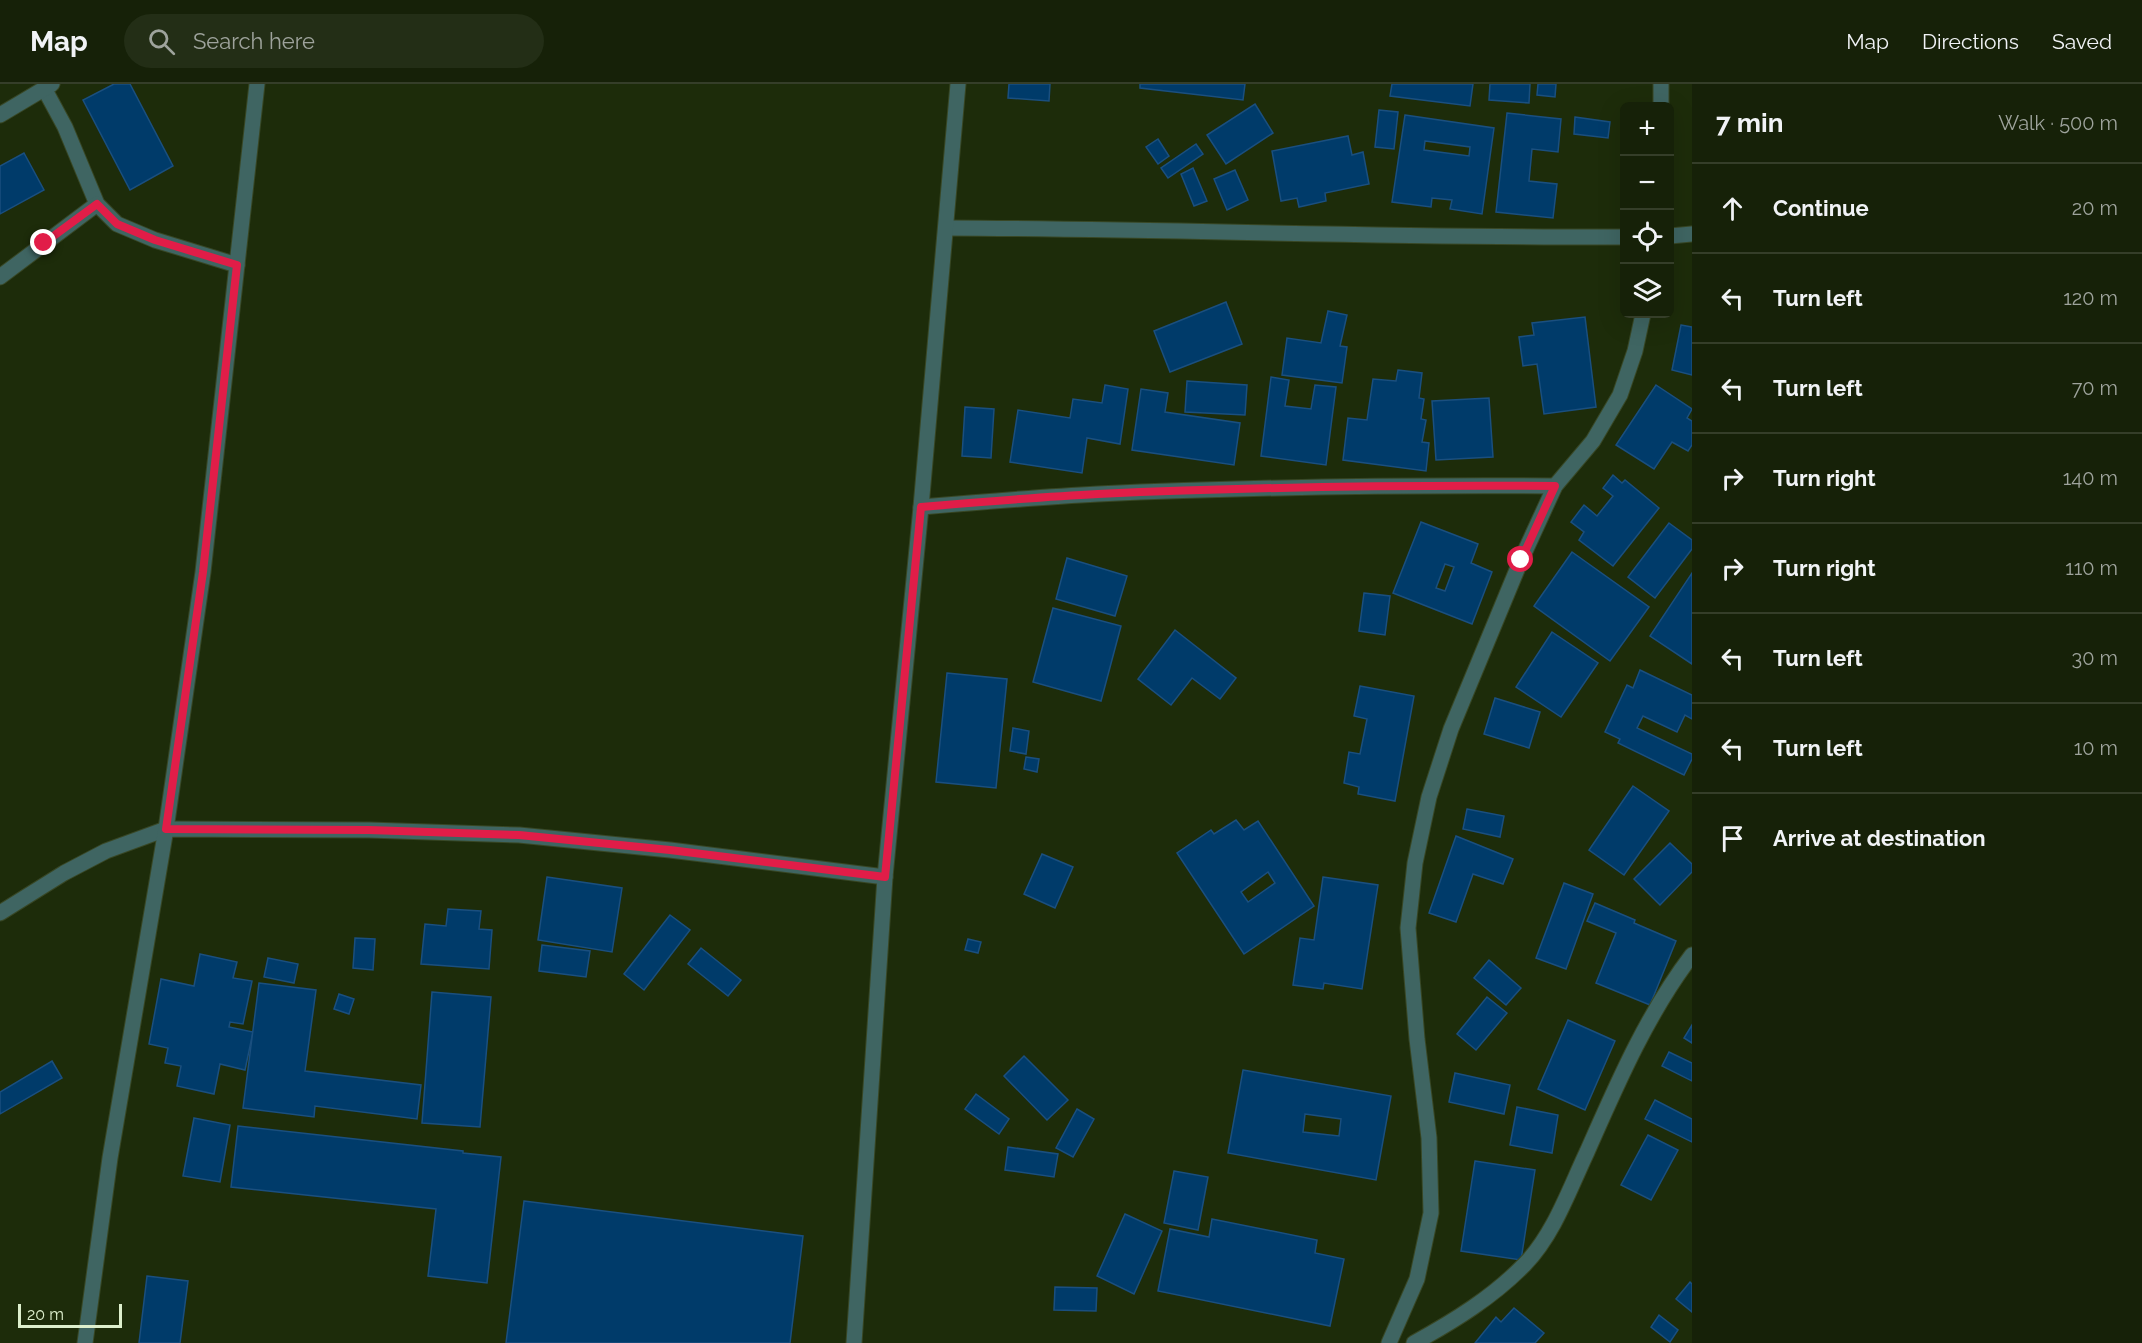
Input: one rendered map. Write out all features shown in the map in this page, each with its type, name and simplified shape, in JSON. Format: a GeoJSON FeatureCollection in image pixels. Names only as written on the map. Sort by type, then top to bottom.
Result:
{"type":"FeatureCollection","features":[{"type":"Feature","properties":{"kind":"street"},"geometry":{"type":"LineString","coordinates":[[86,1343],[110,1158],[166,829],[203,572],[257,84]]}},
{"type":"Feature","properties":{"kind":"street"},"geometry":{"type":"LineString","coordinates":[[854,1343],[885,877],[921,507],[958,84]]}},
{"type":"Feature","properties":{"kind":"street"},"geometry":{"type":"LineString","coordinates":[[1661,84],[1661,102]]}},
{"type":"Feature","properties":{"kind":"street"},"geometry":{"type":"LineString","coordinates":[[0,115],[49,87],[97,204],[117,224],[155,240],[237,265]]}},
{"type":"Feature","properties":{"kind":"street"},"geometry":{"type":"LineString","coordinates":[[0,277],[97,204]]}},
{"type":"Feature","properties":{"kind":"street"},"geometry":{"type":"LineString","coordinates":[[946,228],[1106,229],[1488,238],[1620,237]]}},
{"type":"Feature","properties":{"kind":"street"},"geometry":{"type":"LineString","coordinates":[[1674,236],[1692,234]]}},
{"type":"Feature","properties":{"kind":"street"},"geometry":{"type":"LineString","coordinates":[[1389,1343],[1417,1279],[1431,1213],[1429,1138],[1416,1039],[1408,928],[1415,863],[1429,797],[1451,729],[1521,560],[1555,486],[1593,441],[1620,395],[1635,351],[1642,318]]}},
{"type":"Feature","properties":{"kind":"street"},"geometry":{"type":"LineString","coordinates":[[921,507],[1095,494],[1224,489],[1417,485],[1555,486]]}},
{"type":"Feature","properties":{"kind":"street"},"geometry":{"type":"LineString","coordinates":[[0,913],[64,873],[106,851],[166,829],[369,830],[519,835],[670,850],[885,877]]}},
{"type":"Feature","properties":{"kind":"street"},"geometry":{"type":"LineString","coordinates":[[1414,1343],[1477,1306],[1526,1263],[1549,1233],[1656,1007],[1692,955]]}},
{"type":"Feature","properties":{"kind":"building"},"geometry":{"type":"Polygon","coordinates":[[[114,84],[130,84],[173,166],[130,190],[83,100],[114,84]]]}},
{"type":"Feature","properties":{"kind":"building"},"geometry":{"type":"Polygon","coordinates":[[[1009,84],[1050,84],[1049,101],[1008,98],[1009,84]]]}},
{"type":"Feature","properties":{"kind":"building"},"geometry":{"type":"Polygon","coordinates":[[[1140,84],[1245,84],[1243,100],[1140,88],[1140,84]]]}},
{"type":"Feature","properties":{"kind":"building"},"geometry":{"type":"Polygon","coordinates":[[[1392,84],[1473,84],[1470,106],[1390,96],[1392,84]]]}},
{"type":"Feature","properties":{"kind":"building"},"geometry":{"type":"Polygon","coordinates":[[[1490,84],[1530,84],[1529,103],[1489,100],[1490,84]]]}},
{"type":"Feature","properties":{"kind":"building"},"geometry":{"type":"Polygon","coordinates":[[[1538,84],[1556,84],[1555,97],[1537,95],[1538,84]]]}},
{"type":"Feature","properties":{"kind":"building"},"geometry":{"type":"Polygon","coordinates":[[[1255,104],[1273,133],[1226,164],[1207,135],[1255,104]]]}},
{"type":"Feature","properties":{"kind":"building"},"geometry":{"type":"Polygon","coordinates":[[[1379,110],[1398,112],[1394,149],[1375,147],[1379,110]]]}},
{"type":"Feature","properties":{"kind":"building"},"geometry":{"type":"Polygon","coordinates":[[[1507,113],[1561,119],[1558,152],[1532,149],[1529,181],[1557,184],[1553,218],[1496,212],[1507,113]]]}},
{"type":"Feature","properties":{"kind":"building"},"geometry":{"type":"Polygon","coordinates":[[[1405,115],[1494,128],[1482,214],[1450,209],[1452,200],[1432,198],[1431,207],[1392,202],[1405,115]],[[1425,141],[1424,150],[1469,156],[1470,147],[1425,141]]]}},
{"type":"Feature","properties":{"kind":"building"},"geometry":{"type":"Polygon","coordinates":[[[1575,117],[1610,122],[1608,138],[1574,134],[1575,117]]]}},
{"type":"Feature","properties":{"kind":"building"},"geometry":{"type":"Polygon","coordinates":[[[1348,136],[1352,155],[1363,152],[1369,184],[1325,193],[1326,201],[1299,207],[1297,198],[1281,201],[1272,151],[1348,136]]]}},
{"type":"Feature","properties":{"kind":"building"},"geometry":{"type":"Polygon","coordinates":[[[1158,139],[1169,156],[1158,164],[1146,147],[1158,139]]]}},
{"type":"Feature","properties":{"kind":"building"},"geometry":{"type":"Polygon","coordinates":[[[1196,144],[1203,154],[1168,178],[1161,168],[1196,144]]]}},
{"type":"Feature","properties":{"kind":"building"},"geometry":{"type":"Polygon","coordinates":[[[24,153],[44,190],[0,214],[0,166],[24,153]]]}},
{"type":"Feature","properties":{"kind":"building"},"geometry":{"type":"Polygon","coordinates":[[[1193,168],[1207,201],[1194,206],[1181,174],[1193,168]]]}},
{"type":"Feature","properties":{"kind":"building"},"geometry":{"type":"Polygon","coordinates":[[[1235,170],[1248,200],[1227,210],[1214,179],[1235,170]]]}},
{"type":"Feature","properties":{"kind":"building"},"geometry":{"type":"Polygon","coordinates":[[[1226,302],[1242,344],[1170,372],[1154,331],[1226,302]]]}},
{"type":"Feature","properties":{"kind":"building"},"geometry":{"type":"Polygon","coordinates":[[[1328,311],[1347,315],[1340,346],[1347,347],[1342,383],[1282,375],[1287,338],[1321,343],[1328,311]]]}},
{"type":"Feature","properties":{"kind":"building"},"geometry":{"type":"Polygon","coordinates":[[[1585,317],[1596,407],[1544,414],[1537,364],[1523,366],[1519,337],[1534,335],[1532,323],[1585,317]]]}},
{"type":"Feature","properties":{"kind":"building"},"geometry":{"type":"Polygon","coordinates":[[[1681,325],[1692,327],[1692,375],[1672,370],[1681,325]]]}},
{"type":"Feature","properties":{"kind":"building"},"geometry":{"type":"Polygon","coordinates":[[[1398,370],[1422,373],[1419,398],[1424,399],[1421,419],[1426,420],[1422,442],[1429,443],[1426,471],[1343,460],[1348,418],[1367,420],[1373,379],[1396,381],[1398,370]]]}},
{"type":"Feature","properties":{"kind":"building"},"geometry":{"type":"Polygon","coordinates":[[[1271,377],[1289,380],[1285,406],[1311,409],[1315,385],[1336,387],[1326,465],[1261,456],[1271,377]]]}},
{"type":"Feature","properties":{"kind":"building"},"geometry":{"type":"Polygon","coordinates":[[[1187,381],[1247,385],[1245,415],[1185,412],[1187,381]]]}},
{"type":"Feature","properties":{"kind":"building"},"geometry":{"type":"Polygon","coordinates":[[[1105,385],[1128,389],[1120,444],[1087,438],[1082,473],[1010,462],[1018,410],[1070,418],[1073,399],[1102,403],[1105,385]]]}},
{"type":"Feature","properties":{"kind":"building"},"geometry":{"type":"Polygon","coordinates":[[[1656,385],[1692,409],[1687,418],[1692,421],[1692,445],[1688,451],[1672,442],[1654,469],[1616,445],[1656,385]]]}},
{"type":"Feature","properties":{"kind":"building"},"geometry":{"type":"Polygon","coordinates":[[[1141,389],[1168,393],[1165,412],[1240,423],[1234,465],[1132,450],[1141,389]]]}},
{"type":"Feature","properties":{"kind":"building"},"geometry":{"type":"Polygon","coordinates":[[[1489,398],[1493,457],[1436,460],[1432,401],[1489,398]]]}},
{"type":"Feature","properties":{"kind":"building"},"geometry":{"type":"Polygon","coordinates":[[[965,407],[994,409],[991,458],[962,456],[965,407]]]}},
{"type":"Feature","properties":{"kind":"building"},"geometry":{"type":"Polygon","coordinates":[[[1613,475],[1622,483],[1625,480],[1659,508],[1613,566],[1579,540],[1584,532],[1571,522],[1584,505],[1597,516],[1613,496],[1603,488],[1613,475]]]}},
{"type":"Feature","properties":{"kind":"building"},"geometry":{"type":"Polygon","coordinates":[[[1421,522],[1478,544],[1471,563],[1492,572],[1472,624],[1393,593],[1421,522]],[[1445,564],[1436,588],[1445,591],[1454,567],[1445,564]]]}},
{"type":"Feature","properties":{"kind":"building"},"geometry":{"type":"Polygon","coordinates":[[[1669,523],[1692,540],[1692,549],[1655,598],[1628,577],[1669,523]]]}},
{"type":"Feature","properties":{"kind":"building"},"geometry":{"type":"Polygon","coordinates":[[[1572,552],[1649,607],[1610,661],[1534,606],[1572,552]]]}},
{"type":"Feature","properties":{"kind":"building"},"geometry":{"type":"Polygon","coordinates":[[[1067,558],[1127,576],[1115,616],[1056,599],[1067,558]]]}},
{"type":"Feature","properties":{"kind":"building"},"geometry":{"type":"Polygon","coordinates":[[[1692,573],[1692,664],[1650,636],[1692,573]]]}},
{"type":"Feature","properties":{"kind":"building"},"geometry":{"type":"Polygon","coordinates":[[[1364,593],[1390,596],[1385,635],[1359,631],[1364,593]]]}},
{"type":"Feature","properties":{"kind":"building"},"geometry":{"type":"Polygon","coordinates":[[[1053,608],[1121,626],[1101,701],[1033,682],[1053,608]]]}},
{"type":"Feature","properties":{"kind":"building"},"geometry":{"type":"Polygon","coordinates":[[[1175,630],[1236,678],[1220,699],[1192,678],[1171,705],[1138,679],[1175,630]]]}},
{"type":"Feature","properties":{"kind":"building"},"geometry":{"type":"Polygon","coordinates":[[[1552,632],[1598,663],[1561,717],[1516,687],[1552,632]]]}},
{"type":"Feature","properties":{"kind":"building"},"geometry":{"type":"Polygon","coordinates":[[[1640,670],[1692,695],[1692,719],[1685,715],[1677,732],[1643,716],[1637,728],[1692,754],[1684,775],[1618,743],[1620,739],[1605,732],[1627,685],[1633,688],[1640,670]]]}},
{"type":"Feature","properties":{"kind":"building"},"geometry":{"type":"Polygon","coordinates":[[[947,673],[1007,679],[996,788],[936,782],[947,673]]]}},
{"type":"Feature","properties":{"kind":"building"},"geometry":{"type":"Polygon","coordinates":[[[1360,686],[1414,696],[1395,801],[1358,794],[1359,787],[1344,783],[1349,752],[1360,754],[1367,719],[1354,716],[1360,686]]]}},
{"type":"Feature","properties":{"kind":"building"},"geometry":{"type":"Polygon","coordinates":[[[1495,698],[1540,712],[1529,748],[1484,734],[1495,698]]]}},
{"type":"Feature","properties":{"kind":"building"},"geometry":{"type":"Polygon","coordinates":[[[1013,728],[1029,731],[1026,754],[1010,751],[1013,728]]]}},
{"type":"Feature","properties":{"kind":"building"},"geometry":{"type":"Polygon","coordinates":[[[1026,757],[1039,759],[1037,772],[1024,769],[1026,757]]]}},
{"type":"Feature","properties":{"kind":"building"},"geometry":{"type":"Polygon","coordinates":[[[1633,786],[1669,811],[1624,875],[1589,850],[1633,786]]]}},
{"type":"Feature","properties":{"kind":"building"},"geometry":{"type":"Polygon","coordinates":[[[1467,809],[1504,816],[1500,837],[1463,829],[1467,809]]]}},
{"type":"Feature","properties":{"kind":"building"},"geometry":{"type":"Polygon","coordinates":[[[1236,820],[1244,830],[1258,821],[1314,906],[1244,954],[1177,853],[1211,830],[1214,834],[1236,820]],[[1268,872],[1241,892],[1248,902],[1275,883],[1268,872]]]}},
{"type":"Feature","properties":{"kind":"building"},"geometry":{"type":"Polygon","coordinates":[[[1456,836],[1513,859],[1503,884],[1473,874],[1456,922],[1429,913],[1456,836]]]}},
{"type":"Feature","properties":{"kind":"building"},"geometry":{"type":"Polygon","coordinates":[[[1670,843],[1692,864],[1692,872],[1660,905],[1634,879],[1670,843]]]}},
{"type":"Feature","properties":{"kind":"building"},"geometry":{"type":"Polygon","coordinates":[[[1042,854],[1073,867],[1055,908],[1024,894],[1042,854]]]}},
{"type":"Feature","properties":{"kind":"building"},"geometry":{"type":"Polygon","coordinates":[[[547,877],[622,888],[612,952],[538,940],[547,877]]]}},
{"type":"Feature","properties":{"kind":"building"},"geometry":{"type":"Polygon","coordinates":[[[1323,877],[1378,885],[1362,989],[1324,983],[1323,989],[1293,985],[1300,938],[1314,940],[1323,877]]]}},
{"type":"Feature","properties":{"kind":"building"},"geometry":{"type":"Polygon","coordinates":[[[1564,883],[1593,894],[1566,969],[1536,958],[1564,883]]]}},
{"type":"Feature","properties":{"kind":"building"},"geometry":{"type":"Polygon","coordinates":[[[1595,903],[1676,941],[1650,1005],[1596,983],[1616,933],[1587,921],[1595,903]]]}},
{"type":"Feature","properties":{"kind":"building"},"geometry":{"type":"Polygon","coordinates":[[[448,909],[481,911],[479,929],[492,930],[489,969],[421,964],[425,924],[446,926],[448,909]]]}},
{"type":"Feature","properties":{"kind":"building"},"geometry":{"type":"Polygon","coordinates":[[[670,915],[690,930],[644,990],[624,974],[670,915]]]}},
{"type":"Feature","properties":{"kind":"building"},"geometry":{"type":"Polygon","coordinates":[[[355,938],[375,939],[373,970],[353,968],[355,938]]]}},
{"type":"Feature","properties":{"kind":"building"},"geometry":{"type":"Polygon","coordinates":[[[968,939],[981,942],[978,953],[965,950],[968,939]]]}},
{"type":"Feature","properties":{"kind":"building"},"geometry":{"type":"Polygon","coordinates":[[[542,945],[590,951],[586,977],[539,971],[542,945]]]}},
{"type":"Feature","properties":{"kind":"building"},"geometry":{"type":"Polygon","coordinates":[[[701,948],[741,980],[728,996],[688,964],[701,948]]]}},
{"type":"Feature","properties":{"kind":"building"},"geometry":{"type":"Polygon","coordinates":[[[200,954],[237,962],[233,978],[252,981],[243,1024],[230,1022],[229,1027],[253,1032],[245,1070],[220,1064],[214,1094],[177,1086],[181,1066],[165,1063],[168,1048],[149,1044],[161,979],[194,986],[200,954]]]}},
{"type":"Feature","properties":{"kind":"building"},"geometry":{"type":"Polygon","coordinates":[[[268,958],[298,964],[294,983],[264,977],[268,958]]]}},
{"type":"Feature","properties":{"kind":"building"},"geometry":{"type":"Polygon","coordinates":[[[1489,960],[1521,988],[1506,1005],[1474,978],[1489,960]]]}},
{"type":"Feature","properties":{"kind":"building"},"geometry":{"type":"Polygon","coordinates":[[[259,983],[316,990],[305,1071],[421,1085],[417,1119],[315,1106],[314,1117],[243,1108],[259,983]]]}},
{"type":"Feature","properties":{"kind":"building"},"geometry":{"type":"Polygon","coordinates":[[[432,992],[491,997],[480,1127],[422,1123],[432,992]]]}},
{"type":"Feature","properties":{"kind":"building"},"geometry":{"type":"Polygon","coordinates":[[[339,994],[354,999],[349,1014],[334,1009],[339,994]]]}},
{"type":"Feature","properties":{"kind":"building"},"geometry":{"type":"Polygon","coordinates":[[[1487,997],[1507,1013],[1476,1050],[1457,1034],[1487,997]]]}},
{"type":"Feature","properties":{"kind":"building"},"geometry":{"type":"Polygon","coordinates":[[[1568,1020],[1615,1041],[1585,1110],[1538,1089],[1568,1020]]]}},
{"type":"Feature","properties":{"kind":"building"},"geometry":{"type":"Polygon","coordinates":[[[1692,1025],[1692,1043],[1684,1038],[1692,1025]]]}},
{"type":"Feature","properties":{"kind":"building"},"geometry":{"type":"Polygon","coordinates":[[[1669,1052],[1692,1063],[1692,1081],[1662,1066],[1669,1052]]]}},
{"type":"Feature","properties":{"kind":"building"},"geometry":{"type":"Polygon","coordinates":[[[1024,1056],[1068,1100],[1047,1120],[1004,1076],[1024,1056]]]}},
{"type":"Feature","properties":{"kind":"building"},"geometry":{"type":"Polygon","coordinates":[[[52,1061],[62,1078],[0,1114],[0,1092],[52,1061]]]}},
{"type":"Feature","properties":{"kind":"building"},"geometry":{"type":"Polygon","coordinates":[[[1243,1070],[1391,1096],[1376,1180],[1228,1153],[1243,1070]],[[1305,1114],[1303,1132],[1339,1136],[1341,1119],[1305,1114]]]}},
{"type":"Feature","properties":{"kind":"building"},"geometry":{"type":"Polygon","coordinates":[[[1455,1073],[1510,1085],[1504,1114],[1449,1102],[1455,1073]]]}},
{"type":"Feature","properties":{"kind":"building"},"geometry":{"type":"Polygon","coordinates":[[[976,1094],[1009,1119],[999,1134],[965,1109],[976,1094]]]}},
{"type":"Feature","properties":{"kind":"building"},"geometry":{"type":"Polygon","coordinates":[[[1655,1100],[1692,1119],[1692,1142],[1645,1119],[1655,1100]]]}},
{"type":"Feature","properties":{"kind":"building"},"geometry":{"type":"Polygon","coordinates":[[[1517,1107],[1558,1115],[1552,1153],[1510,1145],[1517,1107]]]}},
{"type":"Feature","properties":{"kind":"building"},"geometry":{"type":"Polygon","coordinates":[[[1077,1109],[1094,1119],[1073,1157],[1056,1148],[1077,1109]]]}},
{"type":"Feature","properties":{"kind":"building"},"geometry":{"type":"Polygon","coordinates":[[[194,1118],[230,1125],[220,1182],[183,1176],[194,1118]]]}},
{"type":"Feature","properties":{"kind":"building"},"geometry":{"type":"Polygon","coordinates":[[[238,1126],[501,1157],[487,1283],[428,1276],[436,1209],[231,1187],[238,1126]]]}},
{"type":"Feature","properties":{"kind":"building"},"geometry":{"type":"Polygon","coordinates":[[[1648,1135],[1678,1150],[1651,1200],[1621,1185],[1648,1135]]]}},
{"type":"Feature","properties":{"kind":"building"},"geometry":{"type":"Polygon","coordinates":[[[1008,1147],[1058,1154],[1054,1177],[1005,1170],[1008,1147]]]}},
{"type":"Feature","properties":{"kind":"building"},"geometry":{"type":"Polygon","coordinates":[[[1475,1161],[1535,1170],[1521,1260],[1461,1251],[1475,1161]]]}},
{"type":"Feature","properties":{"kind":"building"},"geometry":{"type":"Polygon","coordinates":[[[1174,1171],[1208,1177],[1198,1230],[1164,1223],[1174,1171]]]}},
{"type":"Feature","properties":{"kind":"building"},"geometry":{"type":"Polygon","coordinates":[[[524,1201],[803,1236],[790,1343],[506,1343],[524,1201]]]}},
{"type":"Feature","properties":{"kind":"building"},"geometry":{"type":"Polygon","coordinates":[[[1125,1214],[1162,1231],[1134,1294],[1097,1276],[1125,1214]]]}},
{"type":"Feature","properties":{"kind":"building"},"geometry":{"type":"Polygon","coordinates":[[[1212,1219],[1317,1240],[1315,1253],[1344,1259],[1330,1326],[1158,1291],[1170,1229],[1209,1237],[1212,1219]]]}},
{"type":"Feature","properties":{"kind":"building"},"geometry":{"type":"Polygon","coordinates":[[[147,1276],[188,1281],[180,1343],[139,1343],[147,1276]]]}},
{"type":"Feature","properties":{"kind":"building"},"geometry":{"type":"Polygon","coordinates":[[[1690,1282],[1692,1284],[1692,1312],[1676,1299],[1690,1282]]]}},
{"type":"Feature","properties":{"kind":"building"},"geometry":{"type":"Polygon","coordinates":[[[1055,1287],[1097,1288],[1096,1311],[1054,1310],[1055,1287]]]}},
{"type":"Feature","properties":{"kind":"building"},"geometry":{"type":"Polygon","coordinates":[[[1514,1308],[1544,1333],[1535,1343],[1475,1343],[1496,1317],[1501,1322],[1514,1308]]]}},
{"type":"Feature","properties":{"kind":"building"},"geometry":{"type":"Polygon","coordinates":[[[1659,1315],[1678,1330],[1670,1342],[1651,1327],[1659,1315]]]}},
{"type":"Feature","properties":{"kind":"route"},"geometry":{"type":"LineString","coordinates":[[44,243],[97,204],[117,224],[155,240],[237,265],[203,572],[166,829],[369,830],[519,835],[670,850],[885,877],[921,507],[1095,494],[1417,485],[1555,486],[1521,560]]}}]}
